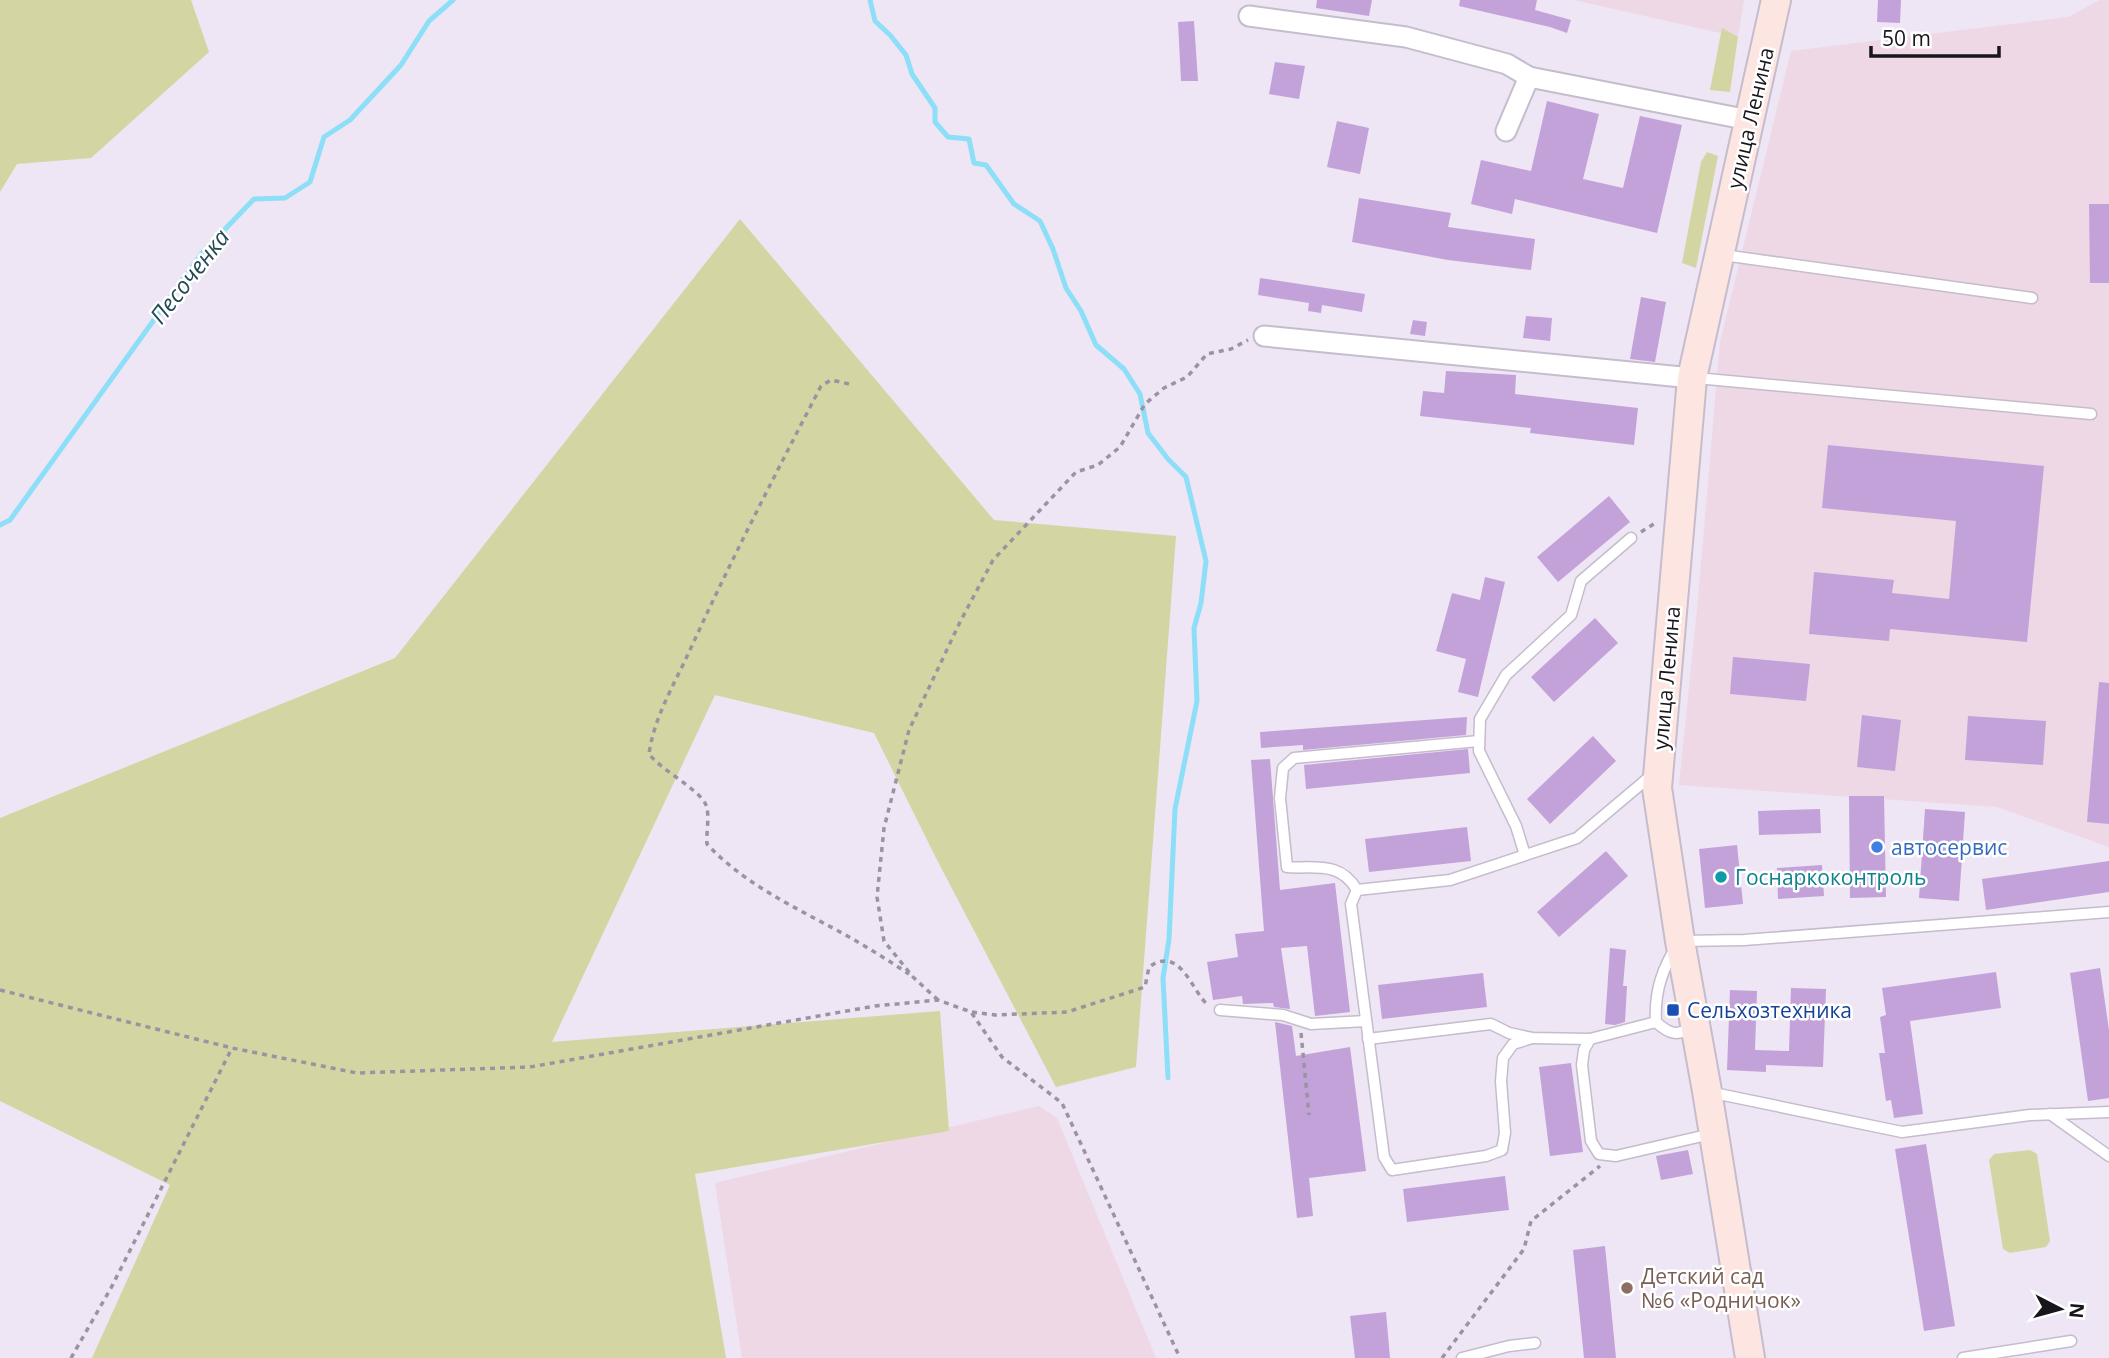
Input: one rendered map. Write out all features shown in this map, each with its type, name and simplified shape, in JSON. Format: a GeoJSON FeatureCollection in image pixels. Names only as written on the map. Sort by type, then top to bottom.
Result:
{"type":"FeatureCollection","features":[{"type":"Feature","properties":{"kind":"street","name":"улица Ленина"},"geometry":{"type":"LineString","coordinates":[[1750,1358],[1707,1091],[1679,940],[1657,788],[1692,378],[1776,0]]}},
{"type":"Feature","properties":{"kind":"street"},"geometry":{"type":"LineString","coordinates":[[1249,16],[1405,37],[1507,64],[1529,77],[1749,120]]}},
{"type":"Feature","properties":{"kind":"street"},"geometry":{"type":"LineString","coordinates":[[1506,131],[1529,77]]}},
{"type":"Feature","properties":{"kind":"street"},"geometry":{"type":"LineString","coordinates":[[1264,336],[1692,378]]}},
{"type":"Feature","properties":{"kind":"lane"},"geometry":{"type":"LineString","coordinates":[[1719,254],[2032,298]]}},
{"type":"Feature","properties":{"kind":"lane"},"geometry":{"type":"LineString","coordinates":[[1692,378],[2091,414]]}},
{"type":"Feature","properties":{"kind":"lane"},"geometry":{"type":"LineString","coordinates":[[1525,855],[1516,826],[1479,751],[1480,719],[1506,675],[1570,615],[1581,581],[1631,538]]}},
{"type":"Feature","properties":{"kind":"lane"},"geometry":{"type":"LineString","coordinates":[[1357,890],[1349,877],[1329,867],[1287,867],[1280,797],[1283,768],[1294,758],[1479,741]]}},
{"type":"Feature","properties":{"kind":"lane"},"geometry":{"type":"LineString","coordinates":[[1357,890],[1450,880],[1577,838],[1659,769]]}},
{"type":"Feature","properties":{"kind":"lane"},"geometry":{"type":"LineString","coordinates":[[1357,890],[1351,904],[1384,1157],[1392,1170],[1486,1156],[1502,1150],[1505,1133],[1501,1081],[1503,1058],[1513,1044],[1532,1038]]}},
{"type":"Feature","properties":{"kind":"lane"},"geometry":{"type":"LineString","coordinates":[[1695,1021],[1679,1034],[1667,1032],[1656,1022],[1655,1002],[1660,981],[1668,958],[1679,940],[1744,940],[2109,912]]}},
{"type":"Feature","properties":{"kind":"lane"},"geometry":{"type":"LineString","coordinates":[[1220,1010],[1283,1015],[1311,1024],[1366,1021]]}},
{"type":"Feature","properties":{"kind":"lane"},"geometry":{"type":"LineString","coordinates":[[1368,1040],[1491,1024],[1509,1033],[1532,1038],[1590,1039],[1656,1022]]}},
{"type":"Feature","properties":{"kind":"lane"},"geometry":{"type":"LineString","coordinates":[[1590,1039],[1584,1050],[1582,1065],[1591,1141],[1599,1154],[1616,1156],[1714,1134]]}},
{"type":"Feature","properties":{"kind":"lane"},"geometry":{"type":"LineString","coordinates":[[1707,1091],[1902,1132],[2030,1115],[2109,1112]]}},
{"type":"Feature","properties":{"kind":"lane"},"geometry":{"type":"LineString","coordinates":[[2050,1114],[2109,1156]]}},
{"type":"Feature","properties":{"kind":"lane"},"geometry":{"type":"LineString","coordinates":[[1964,1358],[2071,1341]]}},
{"type":"Feature","properties":{"kind":"lane"},"geometry":{"type":"LineString","coordinates":[[1462,1358],[1508,1346],[1535,1343]]}},
{"type":"Feature","properties":{"kind":"path"},"geometry":{"type":"LineString","coordinates":[[1220,1010],[1211,1008],[1200,999],[1186,971],[1168,962],[1149,967],[1145,987],[1067,1012],[995,1015],[971,1012],[938,1000],[914,977],[884,941],[877,897],[884,828],[909,730],[960,622],[993,560],[1076,472],[1098,465],[1120,447],[1145,404],[1164,388],[1187,377],[1208,354],[1231,349],[1264,336]]}},
{"type":"Feature","properties":{"kind":"path"},"geometry":{"type":"LineString","coordinates":[[849,384],[831,380],[821,386],[699,629],[652,733],[649,754],[656,763],[697,794],[706,806],[707,844],[719,858],[787,904],[830,926],[914,977]]}},
{"type":"Feature","properties":{"kind":"path"},"geometry":{"type":"LineString","coordinates":[[1631,538],[1657,522]]}},
{"type":"Feature","properties":{"kind":"path"},"geometry":{"type":"LineString","coordinates":[[0,990],[232,1048],[356,1073],[530,1067],[876,1006],[938,1000]]}},
{"type":"Feature","properties":{"kind":"path"},"geometry":{"type":"LineString","coordinates":[[971,1012],[1002,1057],[1062,1103],[1180,1358]]}},
{"type":"Feature","properties":{"kind":"path"},"geometry":{"type":"LineString","coordinates":[[1300,1020],[1310,1115]]}},
{"type":"Feature","properties":{"kind":"path"},"geometry":{"type":"LineString","coordinates":[[71,1358],[111,1288],[232,1048]]}},
{"type":"Feature","properties":{"kind":"path"},"geometry":{"type":"LineString","coordinates":[[1442,1358],[1524,1249],[1531,1221],[1616,1156]]}},
{"type":"Feature","properties":{"kind":"shaded area"},"geometry":{"type":"Polygon","coordinates":[[[1574,0],[1744,0],[1738,37],[1574,0]]]}},
{"type":"Feature","properties":{"kind":"shaded area"},"geometry":{"type":"Polygon","coordinates":[[[2100,0],[2109,0],[2109,847],[1997,807],[1679,785],[1720,342],[1791,51],[2068,17],[2100,0]]]}},
{"type":"Feature","properties":{"kind":"shaded area"},"geometry":{"type":"Polygon","coordinates":[[[1039,1106],[1057,1118],[1156,1358],[742,1358],[715,1183],[1039,1106]]]}},
{"type":"Feature","properties":{"kind":"green space"},"geometry":{"type":"Polygon","coordinates":[[[0,0],[191,0],[209,52],[91,158],[17,164],[0,192],[0,0]]]}},
{"type":"Feature","properties":{"kind":"green space"},"geometry":{"type":"Polygon","coordinates":[[[1722,28],[1738,37],[1730,92],[1710,90],[1722,28]]]}},
{"type":"Feature","properties":{"kind":"green space"},"geometry":{"type":"Polygon","coordinates":[[[1707,152],[1718,156],[1696,268],[1682,263],[1701,162],[1707,152]]]}},
{"type":"Feature","properties":{"kind":"green space"},"geometry":{"type":"Polygon","coordinates":[[[740,219],[994,520],[1176,536],[1136,1067],[1056,1087],[874,733],[715,695],[552,1042],[940,1011],[949,1131],[695,1174],[726,1358],[92,1358],[170,1185],[0,1101],[0,818],[395,658],[740,219]]]}},
{"type":"Feature","properties":{"kind":"green space"},"geometry":{"type":"Polygon","coordinates":[[[2030,1150],[2037,1154],[2050,1241],[2046,1247],[2010,1253],[2003,1249],[1989,1160],[1994,1154],[2030,1150]]]}},
{"type":"Feature","properties":{"kind":"building"},"geometry":{"type":"Polygon","coordinates":[[[1317,0],[1372,0],[1369,16],[1316,8],[1317,0]]]}},
{"type":"Feature","properties":{"kind":"building"},"geometry":{"type":"Polygon","coordinates":[[[1460,0],[1537,0],[1535,10],[1571,20],[1567,33],[1459,6],[1460,0]]]}},
{"type":"Feature","properties":{"kind":"building"},"geometry":{"type":"Polygon","coordinates":[[[1878,0],[1901,0],[1900,23],[1877,22],[1878,0]]]}},
{"type":"Feature","properties":{"kind":"building"},"geometry":{"type":"Polygon","coordinates":[[[1194,21],[1198,81],[1181,81],[1178,22],[1194,21]]]}},
{"type":"Feature","properties":{"kind":"building"},"geometry":{"type":"Polygon","coordinates":[[[1275,62],[1305,66],[1299,99],[1269,94],[1275,62]]]}},
{"type":"Feature","properties":{"kind":"building"},"geometry":{"type":"Polygon","coordinates":[[[1547,101],[1599,114],[1583,179],[1623,188],[1640,116],[1682,125],[1657,233],[1515,199],[1512,214],[1471,204],[1481,160],[1531,171],[1547,101]]]}},
{"type":"Feature","properties":{"kind":"building"},"geometry":{"type":"Polygon","coordinates":[[[1337,121],[1369,128],[1360,174],[1327,167],[1337,121]]]}},
{"type":"Feature","properties":{"kind":"building"},"geometry":{"type":"Polygon","coordinates":[[[1359,198],[1451,213],[1448,227],[1535,239],[1531,270],[1448,260],[1352,242],[1359,198]]]}},
{"type":"Feature","properties":{"kind":"building"},"geometry":{"type":"Polygon","coordinates":[[[2089,204],[2109,204],[2109,283],[2090,283],[2089,204]]]}},
{"type":"Feature","properties":{"kind":"building"},"geometry":{"type":"Polygon","coordinates":[[[1260,278],[1365,294],[1362,312],[1322,305],[1321,313],[1308,311],[1309,303],[1258,295],[1260,278]]]}},
{"type":"Feature","properties":{"kind":"building"},"geometry":{"type":"Polygon","coordinates":[[[1641,297],[1666,302],[1655,362],[1630,359],[1641,297]]]}},
{"type":"Feature","properties":{"kind":"building"},"geometry":{"type":"Polygon","coordinates":[[[1526,316],[1552,318],[1550,341],[1523,338],[1526,316]]]}},
{"type":"Feature","properties":{"kind":"building"},"geometry":{"type":"Polygon","coordinates":[[[1413,320],[1427,322],[1425,336],[1410,334],[1413,320]]]}},
{"type":"Feature","properties":{"kind":"building"},"geometry":{"type":"Polygon","coordinates":[[[1446,371],[1516,375],[1515,394],[1638,408],[1634,445],[1530,433],[1531,428],[1420,416],[1423,391],[1444,393],[1446,371]]]}},
{"type":"Feature","properties":{"kind":"building"},"geometry":{"type":"Polygon","coordinates":[[[1828,445],[2044,466],[2027,642],[1890,629],[1889,641],[1809,634],[1814,572],[1894,580],[1892,593],[1949,599],[1956,521],[1822,508],[1828,445]]]}},
{"type":"Feature","properties":{"kind":"building"},"geometry":{"type":"Polygon","coordinates":[[[1609,496],[1630,522],[1558,582],[1537,557],[1609,496]]]}},
{"type":"Feature","properties":{"kind":"building"},"geometry":{"type":"Polygon","coordinates":[[[1485,577],[1505,582],[1478,697],[1458,692],[1466,659],[1436,651],[1452,593],[1480,600],[1485,577]]]}},
{"type":"Feature","properties":{"kind":"building"},"geometry":{"type":"Polygon","coordinates":[[[1595,618],[1618,643],[1554,702],[1531,677],[1595,618]]]}},
{"type":"Feature","properties":{"kind":"building"},"geometry":{"type":"Polygon","coordinates":[[[1733,657],[1810,664],[1806,701],[1730,694],[1733,657]]]}},
{"type":"Feature","properties":{"kind":"building"},"geometry":{"type":"Polygon","coordinates":[[[2099,682],[2109,683],[2109,824],[2087,822],[2099,682]]]}},
{"type":"Feature","properties":{"kind":"building"},"geometry":{"type":"Polygon","coordinates":[[[1862,715],[1901,720],[1895,771],[1857,767],[1862,715]]]}},
{"type":"Feature","properties":{"kind":"building"},"geometry":{"type":"Polygon","coordinates":[[[1968,716],[2046,721],[2043,765],[1965,760],[1968,716]]]}},
{"type":"Feature","properties":{"kind":"building"},"geometry":{"type":"Polygon","coordinates":[[[1467,717],[1466,735],[1303,750],[1303,745],[1261,748],[1260,732],[1467,717]]]}},
{"type":"Feature","properties":{"kind":"building"},"geometry":{"type":"Polygon","coordinates":[[[1593,736],[1616,761],[1550,824],[1527,799],[1593,736]]]}},
{"type":"Feature","properties":{"kind":"building"},"geometry":{"type":"Polygon","coordinates":[[[1468,749],[1470,773],[1306,789],[1304,765],[1468,749]]]}},
{"type":"Feature","properties":{"kind":"building"},"geometry":{"type":"Polygon","coordinates":[[[1270,759],[1280,890],[1335,883],[1350,1012],[1315,1016],[1307,946],[1281,948],[1290,1009],[1274,1007],[1273,1003],[1243,1004],[1242,996],[1213,1000],[1207,962],[1238,957],[1235,934],[1264,931],[1251,760],[1270,759]]]}},
{"type":"Feature","properties":{"kind":"building"},"geometry":{"type":"Polygon","coordinates":[[[1849,796],[1884,796],[1886,897],[1850,898],[1849,796]]]}},
{"type":"Feature","properties":{"kind":"building"},"geometry":{"type":"Polygon","coordinates":[[[1820,809],[1821,833],[1759,835],[1758,811],[1820,809]]]}},
{"type":"Feature","properties":{"kind":"building"},"geometry":{"type":"Polygon","coordinates":[[[1925,809],[1965,812],[1959,901],[1919,898],[1925,809]]]}},
{"type":"Feature","properties":{"kind":"building"},"geometry":{"type":"Polygon","coordinates":[[[1467,827],[1471,861],[1369,872],[1365,839],[1467,827]]]}},
{"type":"Feature","properties":{"kind":"building","name":"Госнаркоконтроль"},"geometry":{"type":"Polygon","coordinates":[[[1737,845],[1743,904],[1705,908],[1699,849],[1737,845]]]}},
{"type":"Feature","properties":{"kind":"building"},"geometry":{"type":"Polygon","coordinates":[[[1606,851],[1628,876],[1559,937],[1537,912],[1606,851]]]}},
{"type":"Feature","properties":{"kind":"building"},"geometry":{"type":"Polygon","coordinates":[[[2109,861],[2109,892],[1986,910],[1982,879],[2109,861]]]}},
{"type":"Feature","properties":{"kind":"building"},"geometry":{"type":"Polygon","coordinates":[[[1822,865],[1824,896],[1778,899],[1777,868],[1822,865]]]}},
{"type":"Feature","properties":{"kind":"building"},"geometry":{"type":"Polygon","coordinates":[[[1610,948],[1626,950],[1623,986],[1627,986],[1625,1022],[1615,1025],[1605,1024],[1610,948]]]}},
{"type":"Feature","properties":{"kind":"building"},"geometry":{"type":"Polygon","coordinates":[[[2100,968],[2109,1030],[2109,1098],[2088,1101],[2070,973],[2100,968]]]}},
{"type":"Feature","properties":{"kind":"building"},"geometry":{"type":"Polygon","coordinates":[[[1996,972],[2001,1008],[1910,1021],[1923,1114],[1894,1118],[1891,1100],[1886,1101],[1879,1053],[1885,1053],[1880,1017],[1886,1015],[1882,988],[1996,972]]]}},
{"type":"Feature","properties":{"kind":"building"},"geometry":{"type":"Polygon","coordinates":[[[1483,973],[1487,1007],[1382,1019],[1378,985],[1483,973]]]}},
{"type":"Feature","properties":{"kind":"building"},"geometry":{"type":"Polygon","coordinates":[[[1791,988],[1826,989],[1823,1067],[1766,1065],[1766,1072],[1727,1070],[1730,990],[1757,991],[1755,1050],[1789,1051],[1791,988]]]}},
{"type":"Feature","properties":{"kind":"building"},"geometry":{"type":"Polygon","coordinates":[[[1275,1022],[1292,1026],[1296,1056],[1350,1047],[1366,1171],[1309,1178],[1313,1216],[1297,1218],[1275,1022]]]}},
{"type":"Feature","properties":{"kind":"building"},"geometry":{"type":"Polygon","coordinates":[[[1571,1063],[1583,1152],[1550,1156],[1539,1067],[1571,1063]]]}},
{"type":"Feature","properties":{"kind":"building"},"geometry":{"type":"Polygon","coordinates":[[[1926,1144],[1955,1326],[1924,1331],[1895,1149],[1926,1144]]]}},
{"type":"Feature","properties":{"kind":"building"},"geometry":{"type":"Polygon","coordinates":[[[1688,1150],[1693,1174],[1661,1180],[1656,1156],[1688,1150]]]}},
{"type":"Feature","properties":{"kind":"building"},"geometry":{"type":"Polygon","coordinates":[[[1505,1176],[1509,1210],[1407,1222],[1403,1189],[1505,1176]]]}},
{"type":"Feature","properties":{"kind":"building"},"geometry":{"type":"Polygon","coordinates":[[[1605,1246],[1616,1358],[1584,1358],[1573,1250],[1605,1246]]]}},
{"type":"Feature","properties":{"kind":"building"},"geometry":{"type":"Polygon","coordinates":[[[1386,1312],[1390,1358],[1355,1358],[1350,1316],[1386,1312]]]}},
{"type":"Feature","properties":{"kind":"waterway","name":"Песоченка"},"geometry":{"type":"LineString","coordinates":[[0,525],[10,520],[202,253],[254,199],[285,198],[310,182],[324,137],[350,120],[401,65],[429,21],[453,0]]}},
{"type":"Feature","properties":{"kind":"waterway"},"geometry":{"type":"LineString","coordinates":[[870,0],[875,21],[906,55],[912,74],[935,108],[935,122],[948,137],[969,139],[974,163],[986,165],[1014,204],[1040,221],[1066,288],[1081,311],[1096,345],[1124,369],[1140,394],[1148,433],[1186,477],[1206,561],[1201,603],[1194,628],[1197,701],[1175,809],[1169,939],[1163,978],[1168,1078]]}},
{"type":"Feature","properties":{"kind":"place","name":"автосервис"},"geometry":{"type":"Point","coordinates":[1877,847]}},
{"type":"Feature","properties":{"kind":"place","name":"Госнаркоконтроль"},"geometry":{"type":"Point","coordinates":[1721,877]}},
{"type":"Feature","properties":{"kind":"place","name":"Сельхозтехника"},"geometry":{"type":"Point","coordinates":[1673,1010]}},
{"type":"Feature","properties":{"kind":"place","name":"Детский сад №6 «Родничок»"},"geometry":{"type":"Point","coordinates":[1627,1288]}}]}
